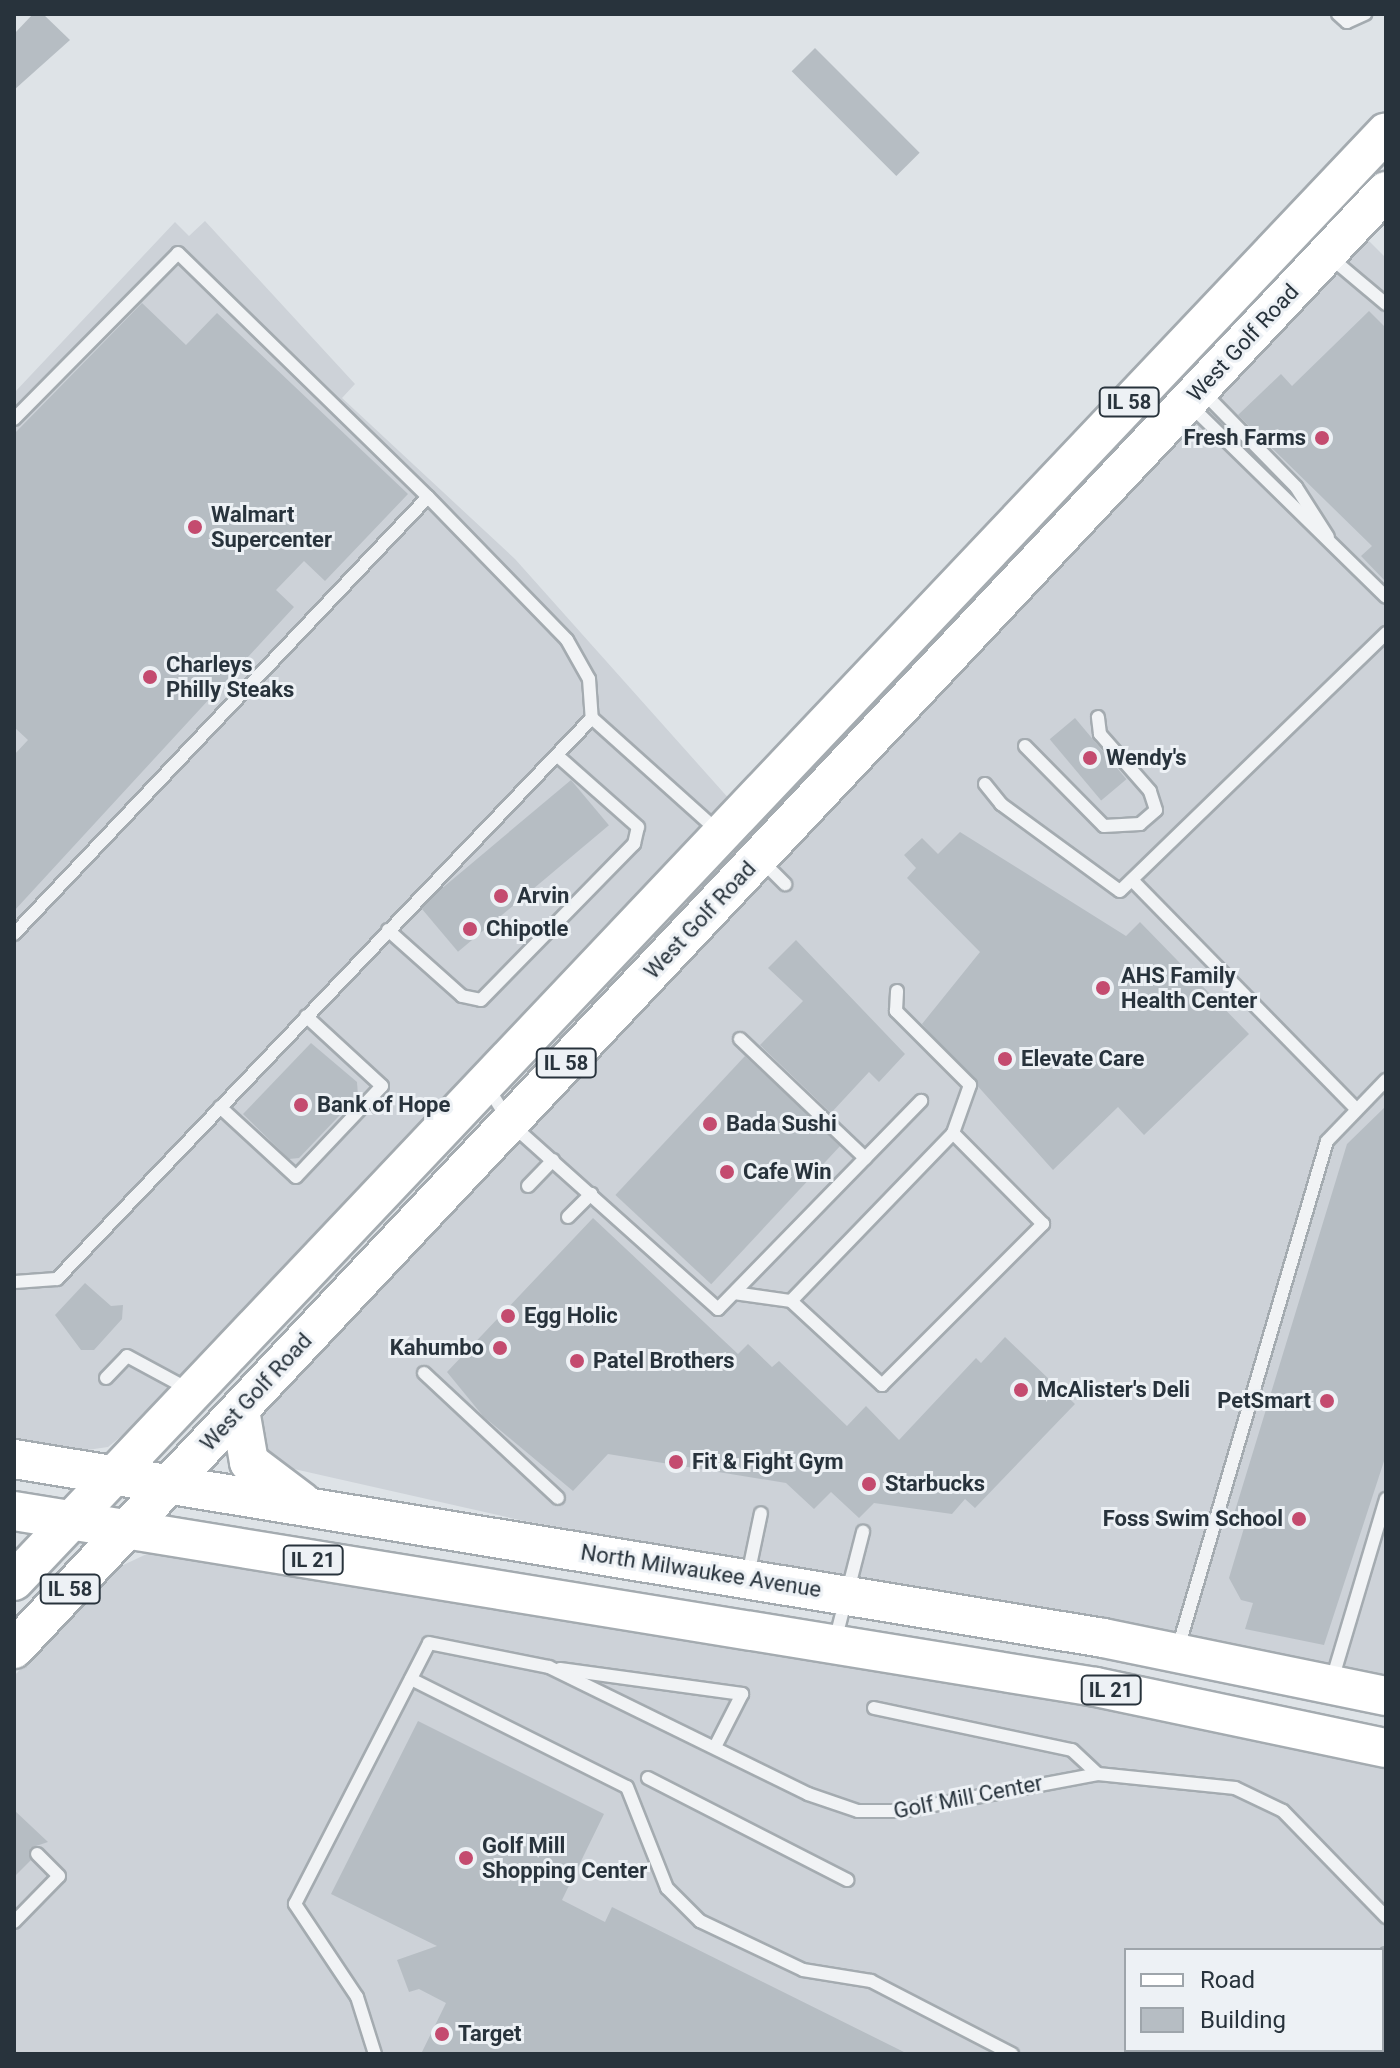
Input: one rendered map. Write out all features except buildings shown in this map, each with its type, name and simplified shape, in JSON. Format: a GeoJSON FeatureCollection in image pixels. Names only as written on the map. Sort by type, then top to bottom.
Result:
{"type":"FeatureCollection","features":[{"type":"Feature","properties":{"kind":"main road","name":"West Golf Road"},"geometry":{"type":"LineString","coordinates":[[14,1649],[510,1123],[772,871],[1186,380],[1386,132]]}},
{"type":"Feature","properties":{"kind":"main road","name":"West Golf Road"},"geometry":{"type":"LineString","coordinates":[[14,1581],[721,834],[1186,380],[1327,254],[1386,191]]}},
{"type":"Feature","properties":{"kind":"main road"},"geometry":{"type":"LineString","coordinates":[[240,1410],[249,1462],[311,1508]]}},
{"type":"Feature","properties":{"kind":"main road","name":"North Milwaukee Avenue"},"geometry":{"type":"LineString","coordinates":[[14,1459],[1177,1651],[1386,1696]]}},
{"type":"Feature","properties":{"kind":"main road","name":"IL 21"},"geometry":{"type":"LineString","coordinates":[[14,1511],[1096,1687],[1386,1748]]}},
{"type":"Feature","properties":{"kind":"lane"},"geometry":{"type":"LineString","coordinates":[[1338,14],[1347,22],[1365,14]]}},
{"type":"Feature","properties":{"kind":"lane"},"geometry":{"type":"LineString","coordinates":[[14,419],[178,253],[428,497],[567,640],[589,679],[592,718],[721,834]]}},
{"type":"Feature","properties":{"kind":"lane"},"geometry":{"type":"LineString","coordinates":[[1327,254],[1386,304]]}},
{"type":"Feature","properties":{"kind":"lane"},"geometry":{"type":"LineString","coordinates":[[1186,380],[1307,526],[1328,537]]}},
{"type":"Feature","properties":{"kind":"lane"},"geometry":{"type":"LineString","coordinates":[[1186,380],[1296,487],[1328,537],[1386,597]]}},
{"type":"Feature","properties":{"kind":"lane"},"geometry":{"type":"LineString","coordinates":[[14,934],[428,497]]}},
{"type":"Feature","properties":{"kind":"lane"},"geometry":{"type":"LineString","coordinates":[[985,784],[1001,804],[1120,891],[1386,633]]}},
{"type":"Feature","properties":{"kind":"lane"},"geometry":{"type":"LineString","coordinates":[[1025,746],[1104,826],[1140,824],[1156,810],[1150,791],[1100,734],[1098,717]]}},
{"type":"Feature","properties":{"kind":"lane"},"geometry":{"type":"LineString","coordinates":[[14,1282],[57,1279],[388,930],[559,757],[592,718]]}},
{"type":"Feature","properties":{"kind":"lane"},"geometry":{"type":"LineString","coordinates":[[388,930],[462,996],[481,1000],[634,844],[638,827],[559,757]]}},
{"type":"Feature","properties":{"kind":"lane"},"geometry":{"type":"LineString","coordinates":[[1132,880],[1356,1109]]}},
{"type":"Feature","properties":{"kind":"lane"},"geometry":{"type":"LineString","coordinates":[[791,1301],[953,1133],[970,1085],[896,1011],[897,991]]}},
{"type":"Feature","properties":{"kind":"lane"},"geometry":{"type":"LineString","coordinates":[[220,1107],[296,1177],[382,1086],[306,1016]]}},
{"type":"Feature","properties":{"kind":"lane"},"geometry":{"type":"LineString","coordinates":[[740,1039],[865,1158]]}},
{"type":"Feature","properties":{"kind":"lane"},"geometry":{"type":"LineString","coordinates":[[1177,1651],[1327,1141],[1386,1080]]}},
{"type":"Feature","properties":{"kind":"lane"},"geometry":{"type":"LineString","coordinates":[[476,1093],[510,1123]]}},
{"type":"Feature","properties":{"kind":"lane"},"geometry":{"type":"LineString","coordinates":[[476,1093],[718,1309],[921,1101]]}},
{"type":"Feature","properties":{"kind":"lane"},"geometry":{"type":"LineString","coordinates":[[734,1293],[791,1301],[882,1385],[1043,1224],[953,1133]]}},
{"type":"Feature","properties":{"kind":"lane"},"geometry":{"type":"LineString","coordinates":[[528,1186],[553,1160]]}},
{"type":"Feature","properties":{"kind":"lane"},"geometry":{"type":"LineString","coordinates":[[568,1217],[591,1194]]}},
{"type":"Feature","properties":{"kind":"lane"},"geometry":{"type":"LineString","coordinates":[[106,1378],[127,1356],[194,1392]]}},
{"type":"Feature","properties":{"kind":"lane"},"geometry":{"type":"LineString","coordinates":[[424,1373],[558,1498]]}},
{"type":"Feature","properties":{"kind":"lane"},"geometry":{"type":"LineString","coordinates":[[1331,1683],[1386,1499]]}},
{"type":"Feature","properties":{"kind":"lane"},"geometry":{"type":"LineString","coordinates":[[748,1578],[761,1513]]}},
{"type":"Feature","properties":{"kind":"lane"},"geometry":{"type":"LineString","coordinates":[[834,1644],[863,1532]]}},
{"type":"Feature","properties":{"kind":"lane","name":"Golf Mill Center"},"geometry":{"type":"LineString","coordinates":[[375,2054],[357,1997],[295,1904],[429,1643],[549,1667],[808,1794],[869,1812],[1098,1774],[1187,1778],[1270,1802],[1386,1917]]}},
{"type":"Feature","properties":{"kind":"lane"},"geometry":{"type":"LineString","coordinates":[[549,1667],[742,1694],[715,1747]]}},
{"type":"Feature","properties":{"kind":"lane"},"geometry":{"type":"LineString","coordinates":[[411,1679],[627,1787],[667,1888],[700,1921],[803,1970],[871,1981],[1012,2054]]}},
{"type":"Feature","properties":{"kind":"lane"},"geometry":{"type":"LineString","coordinates":[[874,1708],[1072,1750],[1098,1774]]}},
{"type":"Feature","properties":{"kind":"lane"},"geometry":{"type":"LineString","coordinates":[[648,1778],[847,1880]]}},
{"type":"Feature","properties":{"kind":"lane"},"geometry":{"type":"LineString","coordinates":[[14,1922],[59,1876],[37,1854]]}},
{"type":"Feature","properties":{"kind":"shaded area"},"geometry":{"type":"Polygon","coordinates":[[[205,221],[355,384],[342,398],[515,559],[731,801],[145,1417],[108,1447],[80,1451],[14,1441],[14,393],[175,222],[189,236],[205,221]]]}},
{"type":"Feature","properties":{"kind":"shaded area"},"geometry":{"type":"Polygon","coordinates":[[[1366,238],[1386,258],[1386,1679],[1150,1629],[524,1521],[263,1462],[258,1421],[269,1405],[1366,238]]]}},
{"type":"Feature","properties":{"kind":"shaded area","name":"Golf Mill Shopping Center"},"geometry":{"type":"Polygon","coordinates":[[[151,1552],[1096,1704],[1386,1765],[1386,2054],[14,2054],[14,1676],[117,1568],[151,1552]]]}},
{"type":"Feature","properties":{"kind":"place","name":"Fresh Farms"},"geometry":{"type":"Point","coordinates":[1322,438]}},
{"type":"Feature","properties":{"kind":"place","name":"Walmart Supercenter"},"geometry":{"type":"Point","coordinates":[195,527]}},
{"type":"Feature","properties":{"kind":"place","name":"Charleys Philly Steaks"},"geometry":{"type":"Point","coordinates":[150,677]}},
{"type":"Feature","properties":{"kind":"place","name":"Wendy's"},"geometry":{"type":"Point","coordinates":[1090,758]}},
{"type":"Feature","properties":{"kind":"place","name":"Arvin"},"geometry":{"type":"Point","coordinates":[501,896]}},
{"type":"Feature","properties":{"kind":"place","name":"Chipotle"},"geometry":{"type":"Point","coordinates":[470,929]}},
{"type":"Feature","properties":{"kind":"place","name":"AHS Family Health Center"},"geometry":{"type":"Point","coordinates":[1103,988]}},
{"type":"Feature","properties":{"kind":"place","name":"Elevate Care"},"geometry":{"type":"Point","coordinates":[1005,1059]}},
{"type":"Feature","properties":{"kind":"place","name":"Bank of Hope"},"geometry":{"type":"Point","coordinates":[301,1105]}},
{"type":"Feature","properties":{"kind":"place","name":"Bada Sushi"},"geometry":{"type":"Point","coordinates":[710,1124]}},
{"type":"Feature","properties":{"kind":"place","name":"Cafe Win"},"geometry":{"type":"Point","coordinates":[727,1172]}},
{"type":"Feature","properties":{"kind":"place","name":"Egg Holic"},"geometry":{"type":"Point","coordinates":[508,1316]}},
{"type":"Feature","properties":{"kind":"place","name":"Kahumbo"},"geometry":{"type":"Point","coordinates":[500,1348]}},
{"type":"Feature","properties":{"kind":"place","name":"Patel Brothers"},"geometry":{"type":"Point","coordinates":[577,1361]}},
{"type":"Feature","properties":{"kind":"place","name":"McAlister's Deli"},"geometry":{"type":"Point","coordinates":[1021,1390]}},
{"type":"Feature","properties":{"kind":"place","name":"PetSmart"},"geometry":{"type":"Point","coordinates":[1327,1401]}},
{"type":"Feature","properties":{"kind":"place","name":"Fit & Fight Gym"},"geometry":{"type":"Point","coordinates":[676,1462]}},
{"type":"Feature","properties":{"kind":"place","name":"Starbucks"},"geometry":{"type":"Point","coordinates":[869,1484]}},
{"type":"Feature","properties":{"kind":"place","name":"Foss Swim School"},"geometry":{"type":"Point","coordinates":[1299,1519]}},
{"type":"Feature","properties":{"kind":"place","name":"Golf Mill Shopping Center"},"geometry":{"type":"Point","coordinates":[466,1858]}},
{"type":"Feature","properties":{"kind":"place","name":"Target"},"geometry":{"type":"Point","coordinates":[442,2034]}}]}
